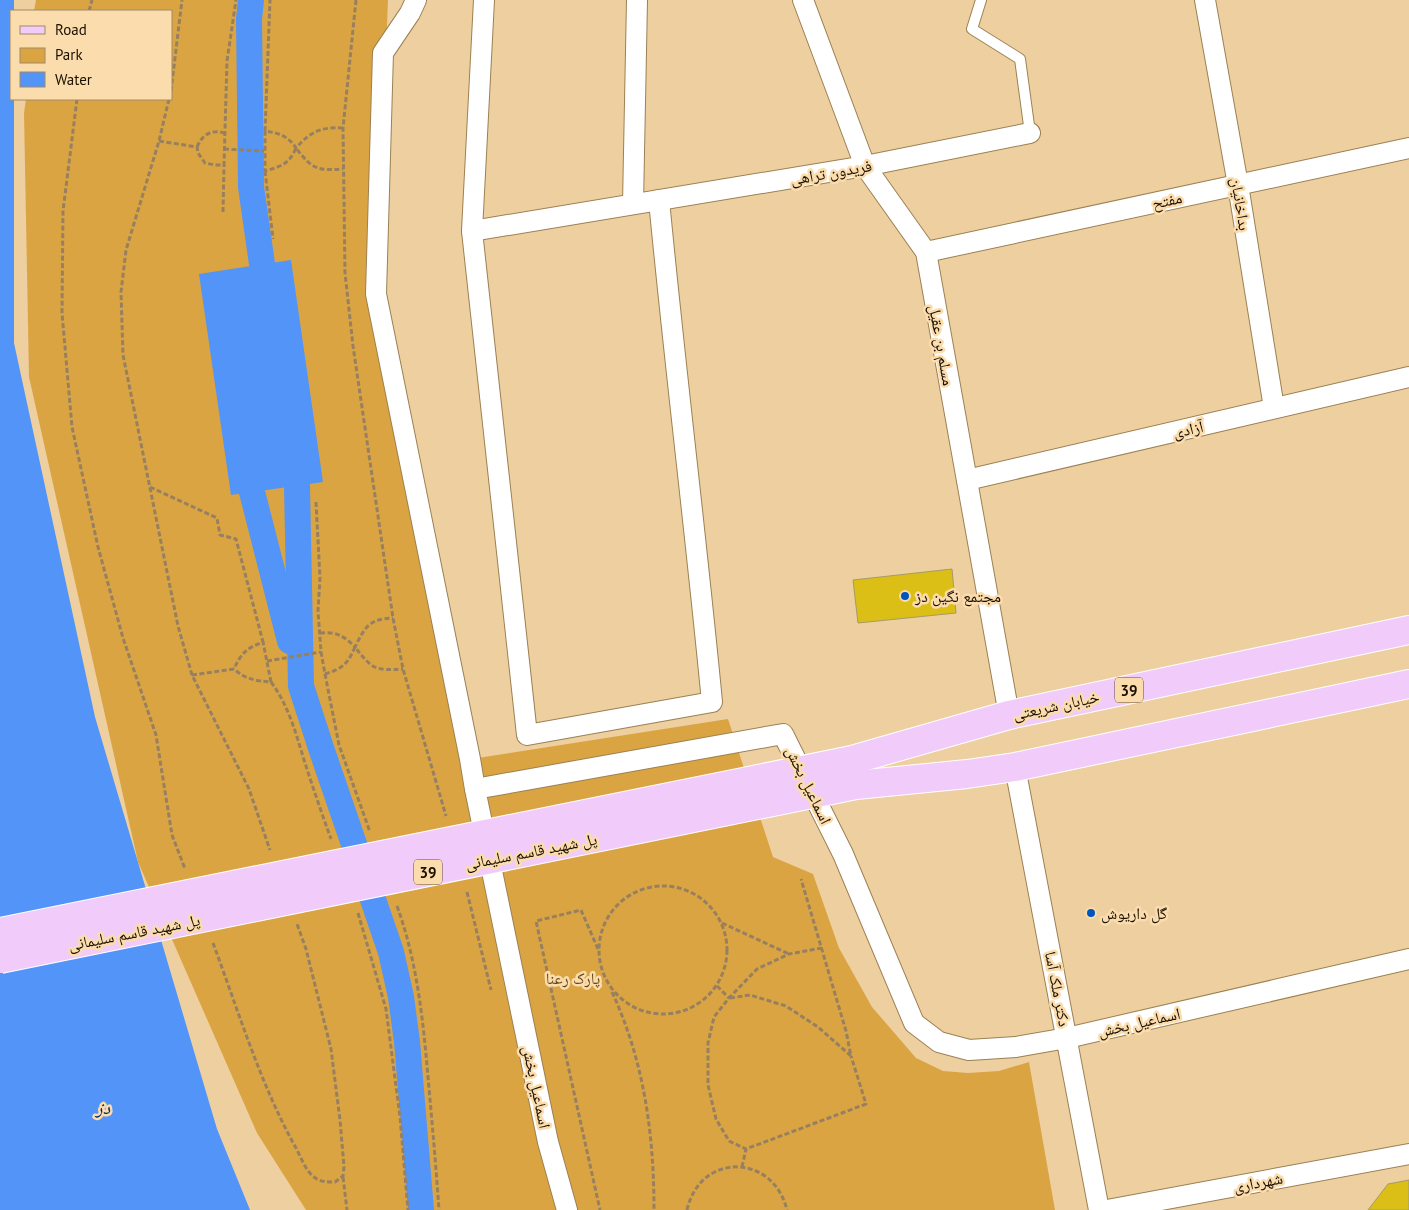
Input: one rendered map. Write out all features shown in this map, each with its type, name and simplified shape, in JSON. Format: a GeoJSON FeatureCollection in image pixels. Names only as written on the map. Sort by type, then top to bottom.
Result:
{"type":"FeatureCollection","features":[{"type":"Feature","properties":{"kind":"main road","name":"خیابان شریعتی"},"geometry":{"type":"LineString","coordinates":[[854,772],[1009,715],[1409,630]]}},
{"type":"Feature","properties":{"kind":"main road","name":"39"},"geometry":{"type":"LineString","coordinates":[[854,772],[907,779],[1015,768],[1409,684]]}},
{"type":"Feature","properties":{"kind":"main road","name":"پل شهید قاسم سلیمانی"},"geometry":{"type":"LineString","coordinates":[[0,932],[854,772]]}},
{"type":"Feature","properties":{"kind":"main road","name":"پل شهید قاسم سلیمانی"},"geometry":{"type":"LineString","coordinates":[[0,959],[854,772]]}},
{"type":"Feature","properties":{"kind":"street"},"geometry":{"type":"LineString","coordinates":[[416,0],[410,13],[383,53],[376,294],[475,789]]}},
{"type":"Feature","properties":{"kind":"street"},"geometry":{"type":"LineString","coordinates":[[484,0],[472,231],[527,736],[712,702],[696,540],[674,357],[659,200]]}},
{"type":"Feature","properties":{"kind":"street"},"geometry":{"type":"LineString","coordinates":[[633,204],[637,0]]}},
{"type":"Feature","properties":{"kind":"street","name":"مسلم بن عقیل"},"geometry":{"type":"LineString","coordinates":[[803,0],[866,166],[926,252],[1009,715]]}},
{"type":"Feature","properties":{"kind":"street","name":"بداخانیان"},"geometry":{"type":"LineString","coordinates":[[1205,0],[1238,185],[1274,408]]}},
{"type":"Feature","properties":{"kind":"street","name":"فریدون تراهی"},"geometry":{"type":"LineString","coordinates":[[472,231],[866,166],[1030,133]]}},
{"type":"Feature","properties":{"kind":"street","name":"مفتح"},"geometry":{"type":"LineString","coordinates":[[926,252],[1409,148]]}},
{"type":"Feature","properties":{"kind":"street","name":"آزادی"},"geometry":{"type":"LineString","coordinates":[[967,480],[1409,377]]}},
{"type":"Feature","properties":{"kind":"street","name":"اسماعیل بخش"},"geometry":{"type":"LineString","coordinates":[[566,1210],[548,1142],[475,789],[783,734],[843,854],[914,1023],[939,1042],[969,1050],[1016,1047],[1067,1038],[1409,959]]}},
{"type":"Feature","properties":{"kind":"street","name":"دکتر ملک آسا"},"geometry":{"type":"LineString","coordinates":[[1015,768],[1098,1210]]}},
{"type":"Feature","properties":{"kind":"street","name":"شهرداری"},"geometry":{"type":"LineString","coordinates":[[1107,1210],[1409,1154]]}},
{"type":"Feature","properties":{"kind":"lane","name":"فریدون تراهی"},"geometry":{"type":"LineString","coordinates":[[981,0],[972,29],[1020,59],[1030,133]]}},
{"type":"Feature","properties":{"kind":"path"},"geometry":{"type":"LineString","coordinates":[[172,88],[182,0]]}},
{"type":"Feature","properties":{"kind":"path"},"geometry":{"type":"LineString","coordinates":[[223,212],[227,61],[236,0]]}},
{"type":"Feature","properties":{"kind":"path"},"geometry":{"type":"LineString","coordinates":[[270,0],[264,151],[273,239]]}},
{"type":"Feature","properties":{"kind":"path"},"geometry":{"type":"LineString","coordinates":[[77,100],[63,211],[62,313],[72,427],[98,547],[124,638],[156,735],[172,835],[186,872]]}},
{"type":"Feature","properties":{"kind":"path"},"geometry":{"type":"LineString","coordinates":[[169,100],[159,141],[126,250],[121,292],[123,355],[178,626],[192,675],[248,789],[271,852]]}},
{"type":"Feature","properties":{"kind":"path"},"geometry":{"type":"LineString","coordinates":[[265,171],[291,160],[296,148],[316,131],[343,128]]}},
{"type":"Feature","properties":{"kind":"path"},"geometry":{"type":"LineString","coordinates":[[224,133],[217,131],[209,132],[201,138],[197,147],[198,153],[205,163],[224,164]]}},
{"type":"Feature","properties":{"kind":"path"},"geometry":{"type":"LineString","coordinates":[[265,131],[280,133],[291,141],[307,163],[324,170],[343,169]]}},
{"type":"Feature","properties":{"kind":"path"},"geometry":{"type":"LineString","coordinates":[[159,141],[197,147]]}},
{"type":"Feature","properties":{"kind":"path"},"geometry":{"type":"LineString","coordinates":[[224,149],[264,151]]}},
{"type":"Feature","properties":{"kind":"path"},"geometry":{"type":"LineString","coordinates":[[150,487],[217,518],[220,535],[236,539],[272,682],[281,694],[290,714],[318,804],[334,847]]}},
{"type":"Feature","properties":{"kind":"path"},"geometry":{"type":"LineString","coordinates":[[316,502],[319,550],[318,611],[324,674],[338,745],[370,833]]}},
{"type":"Feature","properties":{"kind":"path"},"geometry":{"type":"LineString","coordinates":[[324,674],[333,672],[348,663],[368,624],[379,619],[393,618]]}},
{"type":"Feature","properties":{"kind":"path"},"geometry":{"type":"LineString","coordinates":[[320,633],[331,632],[345,636],[368,664],[384,670],[403,669]]}},
{"type":"Feature","properties":{"kind":"path"},"geometry":{"type":"LineString","coordinates":[[234,669],[239,658],[250,647],[263,642]]}},
{"type":"Feature","properties":{"kind":"path"},"geometry":{"type":"LineString","coordinates":[[267,661],[321,652]]}},
{"type":"Feature","properties":{"kind":"path"},"geometry":{"type":"LineString","coordinates":[[192,675],[234,669],[242,676],[257,681],[272,682]]}},
{"type":"Feature","properties":{"kind":"path"},"geometry":{"type":"LineString","coordinates":[[801,879],[822,948],[851,1056],[866,1104],[746,1150],[729,1141],[716,1119],[708,1085],[708,1043],[714,1017],[729,998],[757,969],[789,954],[822,948]]}},
{"type":"Feature","properties":{"kind":"path"},"geometry":{"type":"LineString","coordinates":[[598,949],[602,928],[613,909],[630,895],[650,887],[672,886],[692,892],[710,905],[722,923],[727,944],[726,965],[717,986],[704,1000],[686,1010],[666,1015],[645,1012],[626,1004],[611,989]]}},
{"type":"Feature","properties":{"kind":"path"},"geometry":{"type":"LineString","coordinates":[[396,905],[403,922],[419,990],[428,1072],[439,1210]]}},
{"type":"Feature","properties":{"kind":"path"},"geometry":{"type":"LineString","coordinates":[[356,908],[386,1009],[400,1117],[408,1210]]}},
{"type":"Feature","properties":{"kind":"path"},"geometry":{"type":"LineString","coordinates":[[600,1210],[536,922],[581,910],[598,949],[601,971],[622,1014],[634,1047],[643,1083],[650,1123],[654,1210]]}},
{"type":"Feature","properties":{"kind":"path"},"geometry":{"type":"LineString","coordinates":[[296,923],[306,949],[331,1049],[340,1120],[347,1210]]}},
{"type":"Feature","properties":{"kind":"path"},"geometry":{"type":"LineString","coordinates":[[722,923],[789,954]]}},
{"type":"Feature","properties":{"kind":"path"},"geometry":{"type":"LineString","coordinates":[[210,937],[263,1076],[288,1135],[314,1178],[322,1182],[335,1182],[343,1176]]}},
{"type":"Feature","properties":{"kind":"path"},"geometry":{"type":"LineString","coordinates":[[717,986],[729,998]]}},
{"type":"Feature","properties":{"kind":"path"},"geometry":{"type":"LineString","coordinates":[[729,998],[750,995],[786,1006],[818,1027],[851,1056]]}},
{"type":"Feature","properties":{"kind":"path"},"geometry":{"type":"LineString","coordinates":[[742,1167],[746,1150]]}},
{"type":"Feature","properties":{"kind":"path"},"geometry":{"type":"LineString","coordinates":[[687,1210],[690,1199],[698,1185],[711,1174],[726,1168],[742,1167],[758,1171],[772,1180],[782,1193],[787,1210]]}},
{"type":"Feature","properties":{"kind":"green space","name":"پارک رعنا"},"geometry":{"type":"Polygon","coordinates":[[[36,0],[388,0],[376,294],[471,759],[728,719],[773,857],[813,874],[839,948],[872,1007],[916,1058],[943,1071],[968,1073],[999,1071],[1029,1062],[1055,1210],[306,1210],[257,1133],[138,862],[29,377],[24,113],[26,100],[172,100],[172,10],[34,10],[36,0]]]}},
{"type":"Feature","properties":{"kind":"water","name":"دز"},"geometry":{"type":"Polygon","coordinates":[[[0,0],[14,0],[14,10],[10,10],[10,100],[14,100],[14,343],[95,717],[217,1129],[250,1210],[0,1210],[0,0]]]}},
{"type":"Feature","properties":{"kind":"water"},"geometry":{"type":"Polygon","coordinates":[[[291,260],[323,482],[231,495],[199,274],[291,260]]]}},
{"type":"Feature","properties":{"kind":"building","name":"مجتمع نگین دز"},"geometry":{"type":"Polygon","coordinates":[[[952,569],[956,613],[858,623],[853,580],[952,569]]]}},
{"type":"Feature","properties":{"kind":"building"},"geometry":{"type":"Polygon","coordinates":[[[1409,1180],[1409,1210],[1368,1210],[1388,1184],[1409,1180]]]}},
{"type":"Feature","properties":{"kind":"waterway"},"geometry":{"type":"LineString","coordinates":[[251,0],[249,19],[251,187],[262,264]]}},
{"type":"Feature","properties":{"kind":"waterway"},"geometry":{"type":"LineString","coordinates":[[297,486],[301,686],[391,952],[401,997],[407,1042],[421,1210]]}},
{"type":"Feature","properties":{"kind":"waterway"},"geometry":{"type":"LineString","coordinates":[[252,492],[290,641]]}},
{"type":"Feature","properties":{"kind":"place","name":"مجتمع نگین دز"},"geometry":{"type":"Point","coordinates":[905,596]}},
{"type":"Feature","properties":{"kind":"place","name":"گل داریوش"},"geometry":{"type":"Point","coordinates":[1091,913]}}]}
